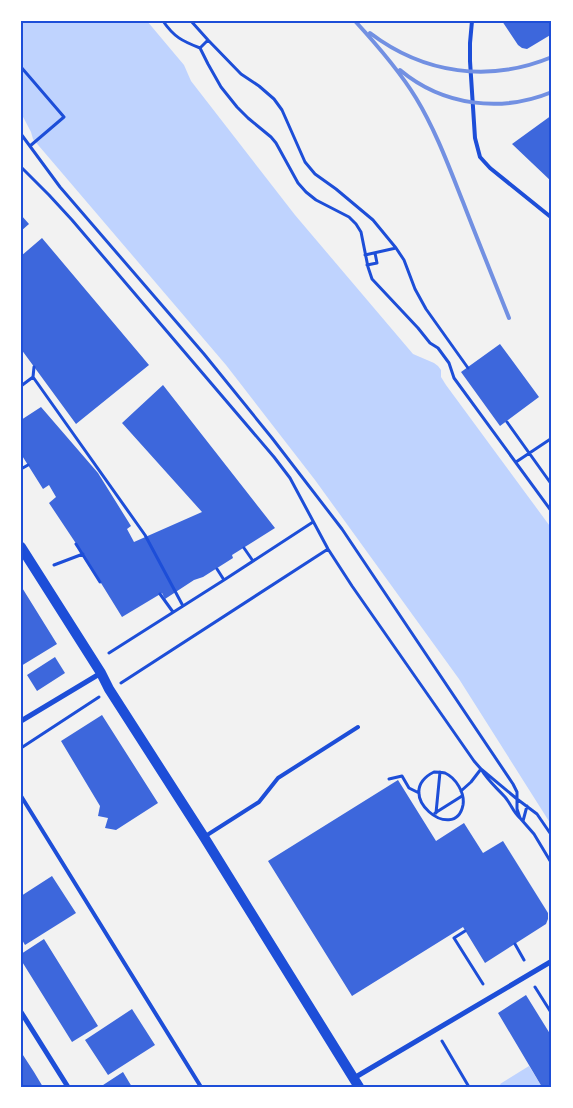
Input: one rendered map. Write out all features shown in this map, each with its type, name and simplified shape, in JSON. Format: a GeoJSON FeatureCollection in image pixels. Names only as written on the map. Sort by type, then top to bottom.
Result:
{"type":"FeatureCollection","features":[{"type":"Feature","properties":{"kind":"main road"},"geometry":{"type":"LineString","coordinates":[[21,547],[356,1082]]}},
{"type":"Feature","properties":{"kind":"street"},"geometry":{"type":"LineString","coordinates":[[21,721],[100,673]]}},
{"type":"Feature","properties":{"kind":"street"},"geometry":{"type":"LineString","coordinates":[[356,1082],[552,961]]}},
{"type":"Feature","properties":{"kind":"street"},"geometry":{"type":"LineString","coordinates":[[21,1012],[68,1087]]}},
{"type":"Feature","properties":{"kind":"lane"},"geometry":{"type":"LineString","coordinates":[[472,21],[470,61],[475,138],[480,156],[490,168],[552,218]]}},
{"type":"Feature","properties":{"kind":"lane"},"geometry":{"type":"LineString","coordinates":[[204,838],[259,802],[278,778],[322,748],[358,727]]}},
{"type":"Feature","properties":{"kind":"lane"},"geometry":{"type":"LineString","coordinates":[[21,796],[201,1087]]}},
{"type":"Feature","properties":{"kind":"path"},"geometry":{"type":"LineString","coordinates":[[163,21],[178,38],[200,48],[221,87],[237,107],[276,143],[298,183],[306,192],[316,200],[349,217],[356,224],[361,232],[367,265],[372,279],[430,343],[438,348],[449,363],[454,378],[552,512]]}},
{"type":"Feature","properties":{"kind":"path"},"geometry":{"type":"LineString","coordinates":[[191,21],[242,74],[274,99],[282,110],[305,162],[315,174],[373,220],[396,248],[404,260],[415,289],[426,310],[468,368]]}},
{"type":"Feature","properties":{"kind":"path"},"geometry":{"type":"LineString","coordinates":[[200,48],[208,40]]}},
{"type":"Feature","properties":{"kind":"path"},"geometry":{"type":"LineString","coordinates":[[21,67],[64,117],[30,146]]}},
{"type":"Feature","properties":{"kind":"path"},"geometry":{"type":"LineString","coordinates":[[21,134],[60,187],[204,354],[342,529],[513,784],[517,792],[517,809],[521,820]]}},
{"type":"Feature","properties":{"kind":"path"},"geometry":{"type":"LineString","coordinates":[[21,167],[72,220],[262,442],[290,478],[328,549],[352,586],[474,761],[505,798],[516,815],[534,834],[552,864]]}},
{"type":"Feature","properties":{"kind":"path"},"geometry":{"type":"LineString","coordinates":[[365,255],[396,248]]}},
{"type":"Feature","properties":{"kind":"path"},"geometry":{"type":"LineString","coordinates":[[367,265],[377,263],[375,253]]}},
{"type":"Feature","properties":{"kind":"path"},"geometry":{"type":"LineString","coordinates":[[34,367],[33,377],[145,535],[183,606]]}},
{"type":"Feature","properties":{"kind":"path"},"geometry":{"type":"LineString","coordinates":[[21,386],[33,377]]}},
{"type":"Feature","properties":{"kind":"path"},"geometry":{"type":"LineString","coordinates":[[507,422],[552,485]]}},
{"type":"Feature","properties":{"kind":"path"},"geometry":{"type":"LineString","coordinates":[[516,462],[552,438]]}},
{"type":"Feature","properties":{"kind":"path"},"geometry":{"type":"LineString","coordinates":[[21,469],[28,465]]}},
{"type":"Feature","properties":{"kind":"path"},"geometry":{"type":"LineString","coordinates":[[109,652],[313,522]]}},
{"type":"Feature","properties":{"kind":"path"},"geometry":{"type":"LineString","coordinates":[[76,544],[100,582]]}},
{"type":"Feature","properties":{"kind":"path"},"geometry":{"type":"LineString","coordinates":[[244,548],[253,561]]}},
{"type":"Feature","properties":{"kind":"path"},"geometry":{"type":"LineString","coordinates":[[127,680],[328,549]]}},
{"type":"Feature","properties":{"kind":"path"},"geometry":{"type":"LineString","coordinates":[[54,565],[83,554]]}},
{"type":"Feature","properties":{"kind":"path"},"geometry":{"type":"LineString","coordinates":[[217,568],[224,580]]}},
{"type":"Feature","properties":{"kind":"path"},"geometry":{"type":"LineString","coordinates":[[160,594],[173,612]]}},
{"type":"Feature","properties":{"kind":"path"},"geometry":{"type":"LineString","coordinates":[[21,748],[92,702]]}},
{"type":"Feature","properties":{"kind":"path"},"geometry":{"type":"LineString","coordinates":[[481,769],[541,819],[552,836]]}},
{"type":"Feature","properties":{"kind":"path"},"geometry":{"type":"LineString","coordinates":[[461,791],[481,769]]}},
{"type":"Feature","properties":{"kind":"path"},"geometry":{"type":"LineString","coordinates":[[434,772],[446,773],[461,791],[461,810],[454,818],[445,820],[440,819],[425,808],[419,793],[420,784],[423,779],[434,772]]}},
{"type":"Feature","properties":{"kind":"path"},"geometry":{"type":"LineString","coordinates":[[435,814],[440,772]]}},
{"type":"Feature","properties":{"kind":"path"},"geometry":{"type":"LineString","coordinates":[[389,779],[402,776],[410,788],[419,793]]}},
{"type":"Feature","properties":{"kind":"path"},"geometry":{"type":"LineString","coordinates":[[435,814],[462,796]]}},
{"type":"Feature","properties":{"kind":"path"},"geometry":{"type":"LineString","coordinates":[[521,820],[527,806]]}},
{"type":"Feature","properties":{"kind":"path"},"geometry":{"type":"LineString","coordinates":[[465,932],[454,938],[483,984]]}},
{"type":"Feature","properties":{"kind":"path"},"geometry":{"type":"LineString","coordinates":[[515,944],[524,960]]}},
{"type":"Feature","properties":{"kind":"path"},"geometry":{"type":"LineString","coordinates":[[461,960],[466,956]]}},
{"type":"Feature","properties":{"kind":"path"},"geometry":{"type":"LineString","coordinates":[[535,987],[552,1014]]}},
{"type":"Feature","properties":{"kind":"path"},"geometry":{"type":"LineString","coordinates":[[442,1041],[469,1087]]}},
{"type":"Feature","properties":{"kind":"water"},"geometry":{"type":"Polygon","coordinates":[[[21,21],[147,21],[184,65],[191,81],[295,215],[413,354],[438,366],[441,370],[441,377],[446,385],[552,529],[552,826],[459,679],[315,480],[226,365],[33,139],[21,113],[21,21]]]}},
{"type":"Feature","properties":{"kind":"water"},"geometry":{"type":"Polygon","coordinates":[[[529,1066],[542,1087],[502,1087],[500,1084],[529,1066]]]}},
{"type":"Feature","properties":{"kind":"building"},"geometry":{"type":"Polygon","coordinates":[[[502,21],[552,21],[552,34],[527,49],[522,48],[502,21]]]}},
{"type":"Feature","properties":{"kind":"building"},"geometry":{"type":"Polygon","coordinates":[[[552,115],[552,182],[512,144],[552,115]]]}},
{"type":"Feature","properties":{"kind":"building"},"geometry":{"type":"Polygon","coordinates":[[[21,215],[29,224],[21,231],[21,215]]]}},
{"type":"Feature","properties":{"kind":"building"},"geometry":{"type":"Polygon","coordinates":[[[42,238],[149,365],[76,424],[21,349],[21,256],[42,238]]]}},
{"type":"Feature","properties":{"kind":"building"},"geometry":{"type":"Polygon","coordinates":[[[500,344],[539,397],[500,426],[461,372],[500,344]]]}},
{"type":"Feature","properties":{"kind":"building"},"geometry":{"type":"Polygon","coordinates":[[[163,385],[275,528],[232,555],[233,558],[203,577],[194,580],[165,599],[162,593],[122,617],[49,503],[56,497],[49,485],[43,489],[21,454],[21,420],[41,407],[98,473],[131,526],[127,529],[134,542],[202,512],[122,423],[163,385]]]}},
{"type":"Feature","properties":{"kind":"building"},"geometry":{"type":"Polygon","coordinates":[[[21,586],[57,644],[21,666],[21,586]]]}},
{"type":"Feature","properties":{"kind":"building"},"geometry":{"type":"Polygon","coordinates":[[[55,657],[65,673],[37,691],[27,675],[55,657]]]}},
{"type":"Feature","properties":{"kind":"building"},"geometry":{"type":"Polygon","coordinates":[[[102,715],[158,803],[116,830],[105,828],[108,818],[98,816],[100,806],[61,741],[102,715]]]}},
{"type":"Feature","properties":{"kind":"building"},"geometry":{"type":"Polygon","coordinates":[[[398,780],[436,841],[464,823],[483,853],[503,841],[548,913],[548,919],[546,924],[485,963],[463,927],[352,996],[268,861],[398,780]]]}},
{"type":"Feature","properties":{"kind":"building"},"geometry":{"type":"Polygon","coordinates":[[[52,876],[76,913],[25,945],[21,938],[21,896],[52,876]]]}},
{"type":"Feature","properties":{"kind":"building"},"geometry":{"type":"Polygon","coordinates":[[[44,939],[98,1026],[72,1042],[21,960],[21,954],[44,939]]]}},
{"type":"Feature","properties":{"kind":"building"},"geometry":{"type":"Polygon","coordinates":[[[526,995],[552,1037],[552,1087],[542,1087],[498,1013],[526,995]]]}},
{"type":"Feature","properties":{"kind":"building"},"geometry":{"type":"Polygon","coordinates":[[[132,1009],[155,1045],[108,1075],[85,1040],[132,1009]]]}},
{"type":"Feature","properties":{"kind":"building"},"geometry":{"type":"Polygon","coordinates":[[[21,1052],[34,1072],[43,1087],[21,1087],[21,1052]]]}},
{"type":"Feature","properties":{"kind":"building"},"geometry":{"type":"Polygon","coordinates":[[[123,1072],[132,1087],[100,1087],[123,1072]]]}},
{"type":"Feature","properties":{"kind":"railway"},"geometry":{"type":"LineString","coordinates":[[355,21],[402,78],[430,123],[509,318]]}},
{"type":"Feature","properties":{"kind":"railway"},"geometry":{"type":"LineString","coordinates":[[370,33],[412,58],[458,70],[481,72],[505,70],[552,57]]}},
{"type":"Feature","properties":{"kind":"railway"},"geometry":{"type":"LineString","coordinates":[[400,70],[435,92],[473,102],[493,104],[513,102],[533,99],[552,92]]}}]}
